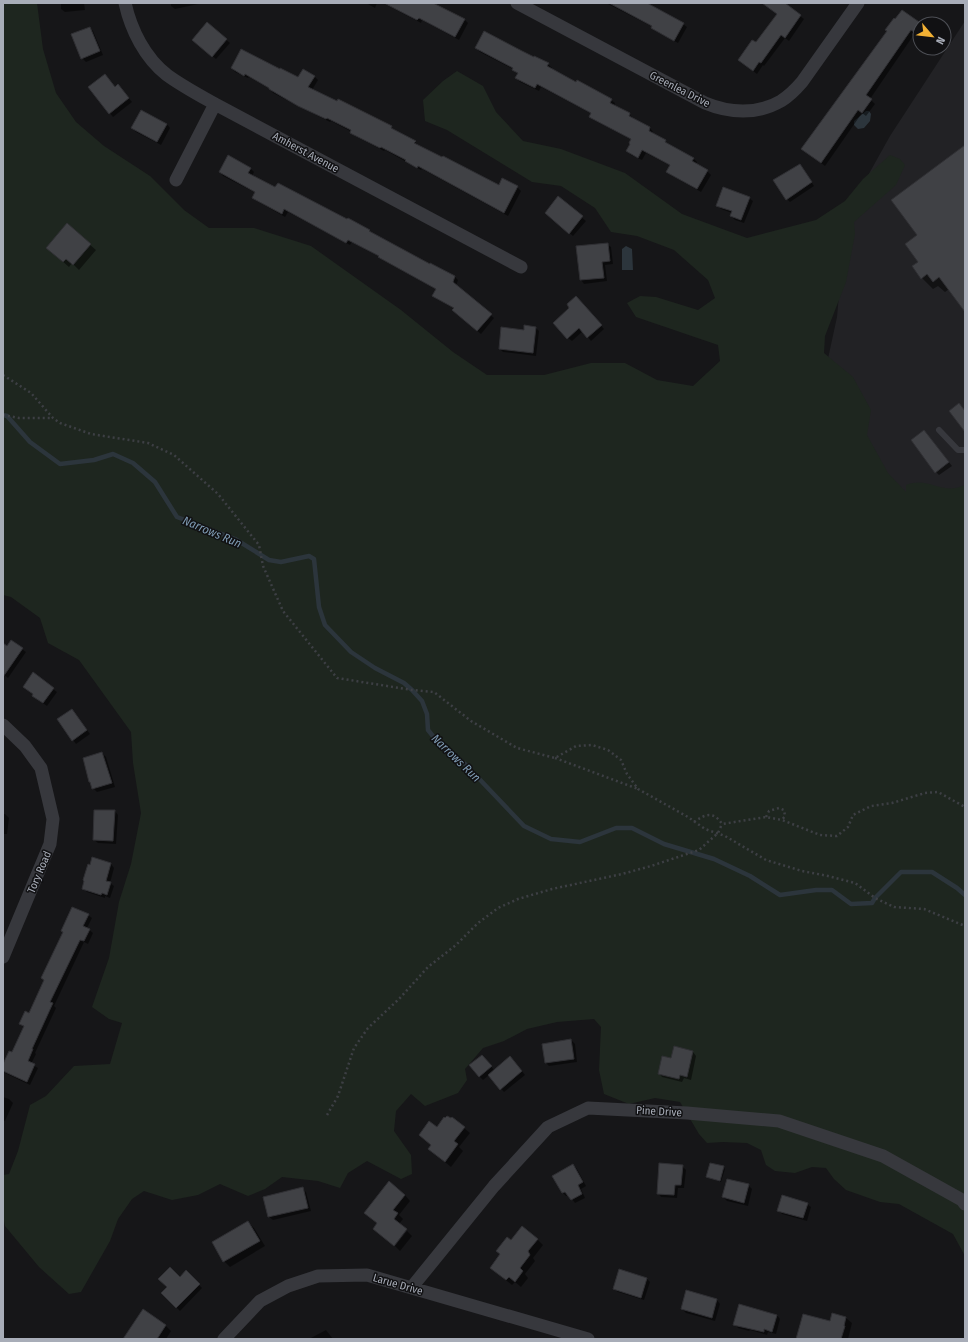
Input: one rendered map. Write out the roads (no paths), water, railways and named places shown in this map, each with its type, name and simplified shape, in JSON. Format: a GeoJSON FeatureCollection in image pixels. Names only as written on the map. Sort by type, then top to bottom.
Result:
{"type":"FeatureCollection","features":[{"type":"Feature","properties":{"kind":"street","name":"Amherst Avenue"},"geometry":{"type":"LineString","coordinates":[[125,3],[138,38],[156,64],[166,74],[215,104],[521,267]]}},
{"type":"Feature","properties":{"kind":"street","name":"Greenlea Drive"},"geometry":{"type":"LineString","coordinates":[[517,3],[705,103],[730,110],[755,111],[769,107],[781,101],[802,82],[858,3]]}},
{"type":"Feature","properties":{"kind":"street"},"geometry":{"type":"LineString","coordinates":[[176,180],[215,104]]}},
{"type":"Feature","properties":{"kind":"street","name":"Tory Road"},"geometry":{"type":"LineString","coordinates":[[3,726],[25,746],[41,768],[53,819],[50,844],[3,957]]}},
{"type":"Feature","properties":{"kind":"street","name":"Pine Drive"},"geometry":{"type":"LineString","coordinates":[[412,1287],[494,1186],[548,1127],[588,1108],[688,1113],[779,1121],[883,1156],[962,1200],[965,1204]]}},
{"type":"Feature","properties":{"kind":"street","name":"Larue Drive"},"geometry":{"type":"LineString","coordinates":[[224,1339],[260,1301],[288,1286],[318,1276],[367,1275],[588,1339]]}},
{"type":"Feature","properties":{"kind":"lane"},"geometry":{"type":"LineString","coordinates":[[940,430],[958,450],[965,450]]}},
{"type":"Feature","properties":{"kind":"waterway","name":"Narrows Run"},"geometry":{"type":"LineString","coordinates":[[3,415],[7,416],[30,442],[60,464],[94,460],[113,454],[133,463],[155,482],[177,517],[235,539],[269,560],[281,562],[309,556],[314,559],[319,607],[325,625],[351,652],[375,668],[404,683],[412,690],[422,701],[427,714],[428,730],[441,746],[465,764],[524,826],[551,839],[580,842],[616,828],[632,828],[664,844],[714,859],[750,876],[780,895],[816,890],[832,890],[851,904],[872,903],[875,898],[901,872],[932,872],[965,895]]}}]}
